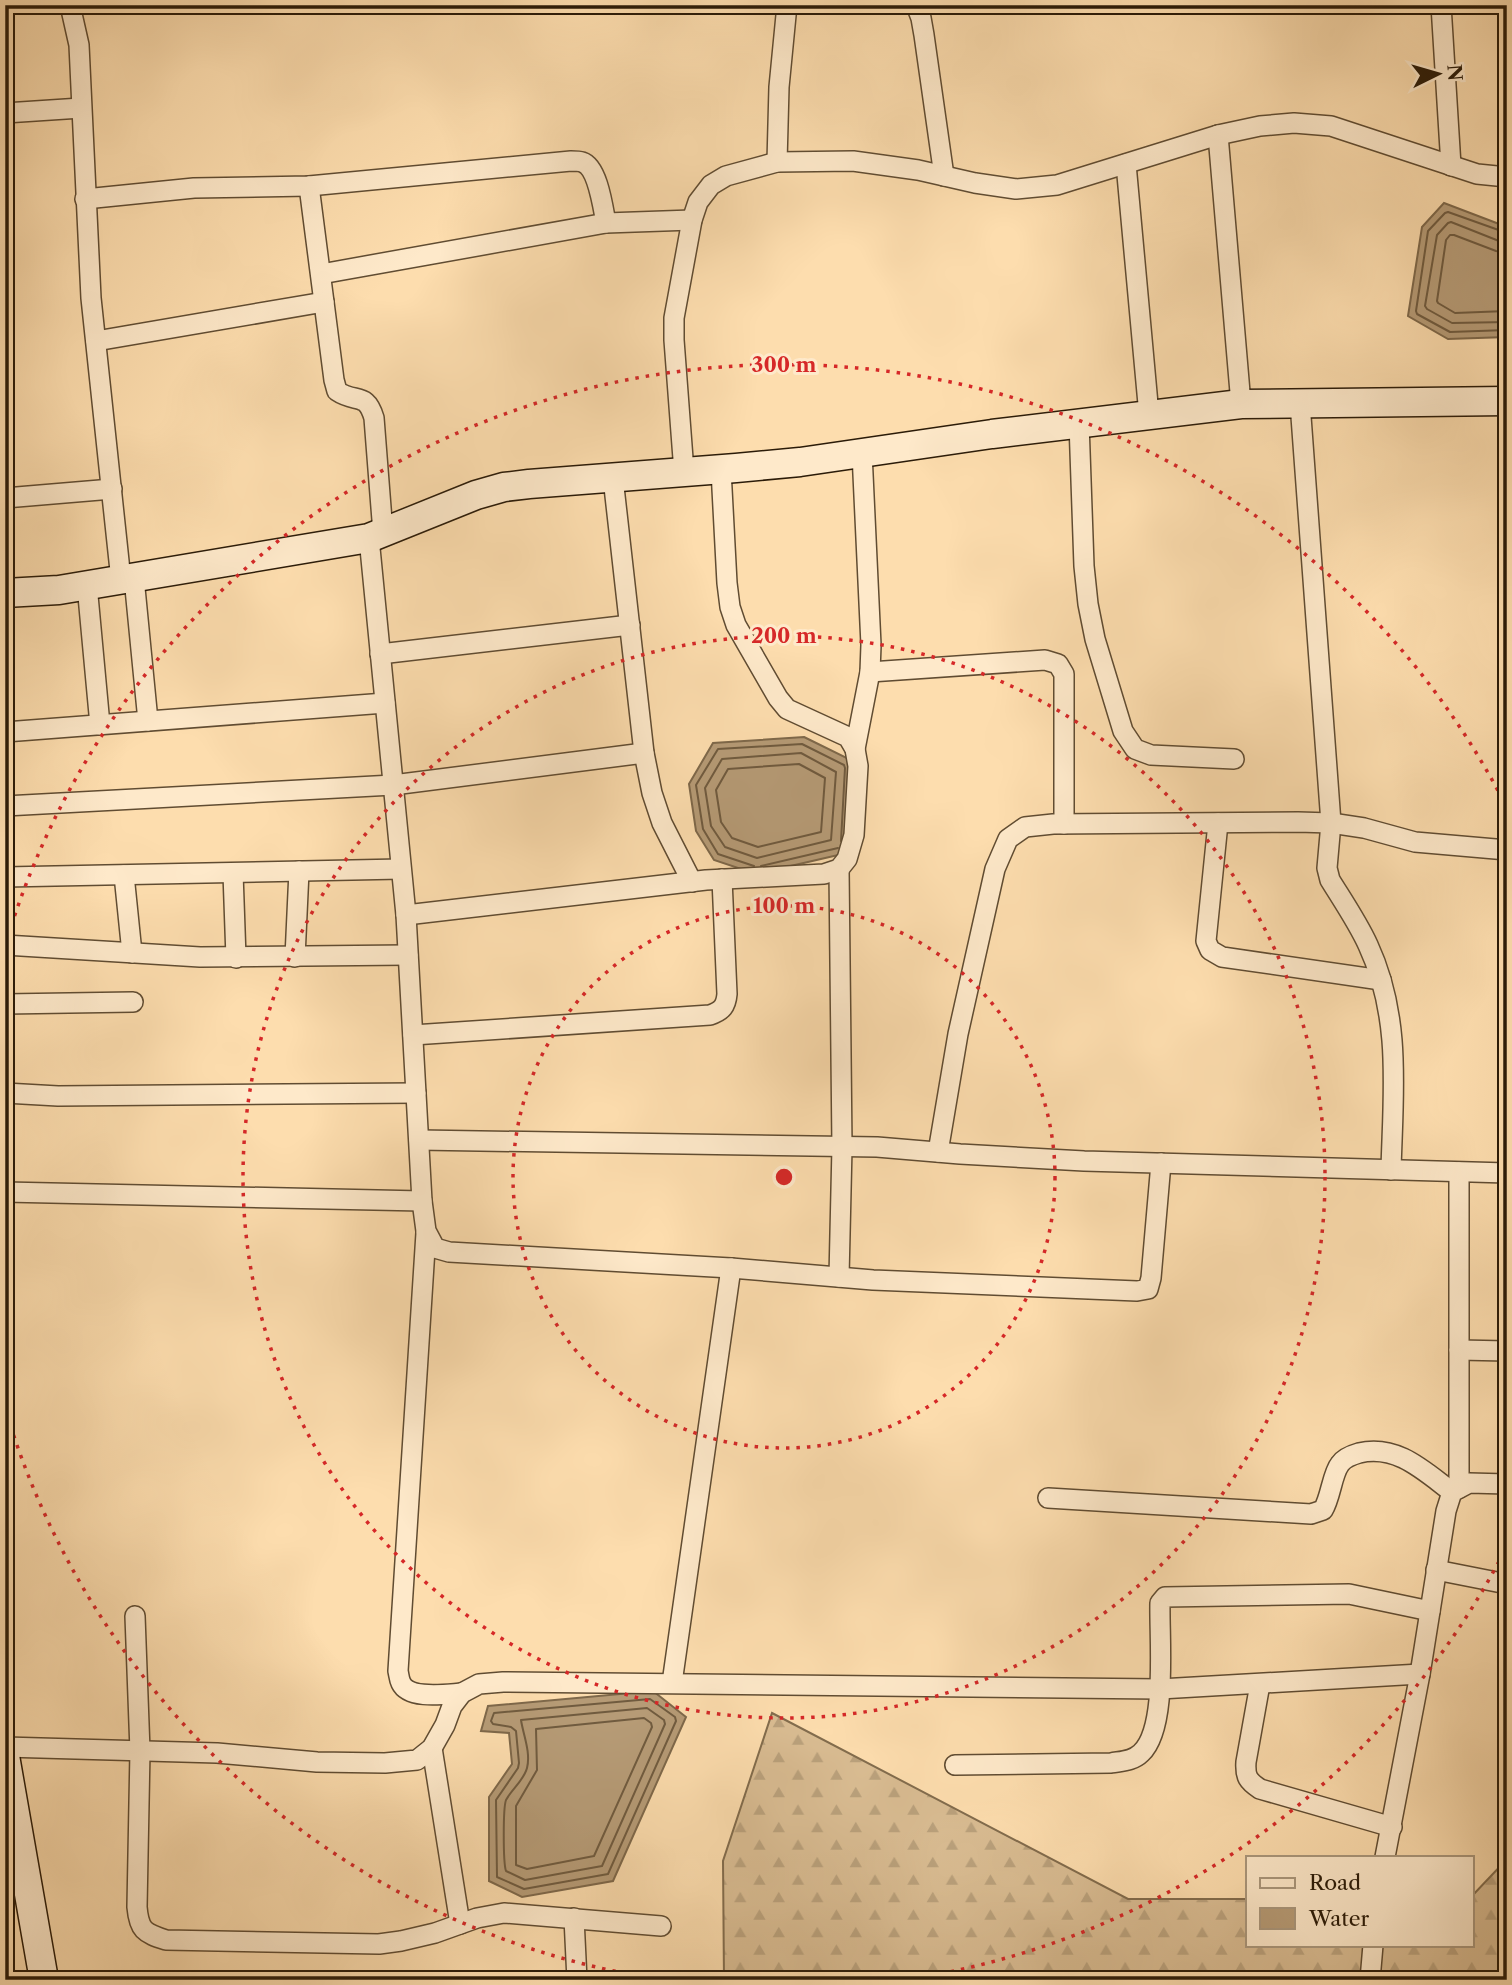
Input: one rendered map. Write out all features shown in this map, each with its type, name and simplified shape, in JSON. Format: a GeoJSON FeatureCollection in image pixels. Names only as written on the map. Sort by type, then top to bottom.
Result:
{"type":"FeatureCollection","features":[{"type":"Feature","properties":{"kind":"street"},"geometry":{"type":"LineString","coordinates":[[70,5],[79,45],[91,298],[112,489],[148,721]]}},
{"type":"Feature","properties":{"kind":"street"},"geometry":{"type":"LineString","coordinates":[[777,162],[779,87],[787,5]]}},
{"type":"Feature","properties":{"kind":"street"},"geometry":{"type":"LineString","coordinates":[[916,5],[925,35],[944,176]]}},
{"type":"Feature","properties":{"kind":"street"},"geometry":{"type":"LineString","coordinates":[[1441,5],[1451,166]]}},
{"type":"Feature","properties":{"kind":"street"},"geometry":{"type":"LineString","coordinates":[[5,113],[81,108]]}},
{"type":"Feature","properties":{"kind":"street"},"geometry":{"type":"LineString","coordinates":[[684,472],[674,318],[692,220],[698,202],[711,185],[726,176],[777,162],[853,161],[918,170],[1016,189],[1057,185],[1218,135],[1259,126],[1294,123],[1331,126],[1477,174],[1507,177]]}},
{"type":"Feature","properties":{"kind":"street"},"geometry":{"type":"LineString","coordinates":[[1218,135],[1241,404]]}},
{"type":"Feature","properties":{"kind":"street"},"geometry":{"type":"LineString","coordinates":[[85,199],[194,188],[309,186],[571,161],[584,162],[591,169],[606,223]]}},
{"type":"Feature","properties":{"kind":"street"},"geometry":{"type":"LineString","coordinates":[[1126,164],[1149,415]]}},
{"type":"Feature","properties":{"kind":"street"},"geometry":{"type":"LineString","coordinates":[[309,186],[337,391],[345,396],[363,399],[370,405],[374,418],[380,654],[406,915],[426,1231],[398,1671],[401,1685],[408,1690],[423,1695],[462,1693]]}},
{"type":"Feature","properties":{"kind":"street"},"geometry":{"type":"LineString","coordinates":[[321,274],[606,223],[692,220]]}},
{"type":"Feature","properties":{"kind":"street"},"geometry":{"type":"LineString","coordinates":[[96,341],[324,302]]}},
{"type":"Feature","properties":{"kind":"street"},"geometry":{"type":"LineString","coordinates":[[5,593],[59,590],[376,535],[476,495],[504,487],[721,470],[862,453],[992,433],[1241,404],[1507,401]]}},
{"type":"Feature","properties":{"kind":"street"},"geometry":{"type":"LineString","coordinates":[[1300,403],[1331,823],[1327,868],[1330,880],[1368,945],[1390,1016],[1394,1038],[1391,1170]]}},
{"type":"Feature","properties":{"kind":"street"},"geometry":{"type":"LineString","coordinates":[[1079,423],[1084,566],[1088,604],[1095,639],[1123,731],[1135,749],[1151,755],[1234,759]]}},
{"type":"Feature","properties":{"kind":"street"},"geometry":{"type":"LineString","coordinates":[[855,749],[870,672],[870,607],[862,453]]}},
{"type":"Feature","properties":{"kind":"street"},"geometry":{"type":"LineString","coordinates":[[406,915],[722,879],[824,874],[839,869],[847,859],[854,835],[858,766],[855,749],[848,737],[787,709],[736,625],[727,583],[721,470]]}},
{"type":"Feature","properties":{"kind":"street"},"geometry":{"type":"LineString","coordinates":[[612,478],[644,753],[662,824],[692,882]]}},
{"type":"Feature","properties":{"kind":"street"},"geometry":{"type":"LineString","coordinates":[[5,498],[112,489]]}},
{"type":"Feature","properties":{"kind":"street"},"geometry":{"type":"LineString","coordinates":[[87,585],[100,725]]}},
{"type":"Feature","properties":{"kind":"street"},"geometry":{"type":"LineString","coordinates":[[380,654],[630,625]]}},
{"type":"Feature","properties":{"kind":"street"},"geometry":{"type":"LineString","coordinates":[[870,672],[1045,660],[1058,664],[1064,674],[1063,824]]}},
{"type":"Feature","properties":{"kind":"street"},"geometry":{"type":"LineString","coordinates":[[5,732],[385,703]]}},
{"type":"Feature","properties":{"kind":"street"},"geometry":{"type":"LineString","coordinates":[[5,806],[393,785],[644,753]]}},
{"type":"Feature","properties":{"kind":"street"},"geometry":{"type":"LineString","coordinates":[[1217,822],[1206,941],[1210,950],[1222,957],[1381,980]]}},
{"type":"Feature","properties":{"kind":"street"},"geometry":{"type":"LineString","coordinates":[[938,1152],[958,1034],[995,869],[1008,839],[1025,827],[1063,824],[1331,823],[1364,828],[1415,842],[1507,850]]}},
{"type":"Feature","properties":{"kind":"street"},"geometry":{"type":"LineString","coordinates":[[5,877],[401,869]]}},
{"type":"Feature","properties":{"kind":"street"},"geometry":{"type":"LineString","coordinates":[[839,869],[842,1147],[839,1277]]}},
{"type":"Feature","properties":{"kind":"street"},"geometry":{"type":"LineString","coordinates":[[295,957],[299,871]]}},
{"type":"Feature","properties":{"kind":"street"},"geometry":{"type":"LineString","coordinates":[[233,873],[236,958]]}},
{"type":"Feature","properties":{"kind":"street"},"geometry":{"type":"LineString","coordinates":[[124,875],[132,953]]}},
{"type":"Feature","properties":{"kind":"street"},"geometry":{"type":"LineString","coordinates":[[413,1035],[710,1015],[719,1012],[726,1004],[727,994],[722,879]]}},
{"type":"Feature","properties":{"kind":"street"},"geometry":{"type":"LineString","coordinates":[[5,946],[236,958],[408,955]]}},
{"type":"Feature","properties":{"kind":"street"},"geometry":{"type":"LineString","coordinates":[[5,1004],[133,1002]]}},
{"type":"Feature","properties":{"kind":"street"},"geometry":{"type":"LineString","coordinates":[[5,1093],[58,1096],[416,1093]]}},
{"type":"Feature","properties":{"kind":"street"},"geometry":{"type":"LineString","coordinates":[[419,1140],[877,1147],[1084,1161],[1507,1173]]}},
{"type":"Feature","properties":{"kind":"street"},"geometry":{"type":"LineString","coordinates":[[426,1231],[435,1248],[449,1252],[839,1277],[1137,1291],[1148,1289],[1152,1278],[1161,1163]]}},
{"type":"Feature","properties":{"kind":"street"},"geometry":{"type":"LineString","coordinates":[[1385,1856],[1420,1674],[1446,1511],[1456,1490],[1459,1172]]}},
{"type":"Feature","properties":{"kind":"street"},"geometry":{"type":"LineString","coordinates":[[5,1192],[422,1201]]}},
{"type":"Feature","properties":{"kind":"street"},"geometry":{"type":"LineString","coordinates":[[672,1684],[731,1268]]}},
{"type":"Feature","properties":{"kind":"street"},"geometry":{"type":"LineString","coordinates":[[1459,1350],[1507,1351]]}},
{"type":"Feature","properties":{"kind":"street"},"geometry":{"type":"LineString","coordinates":[[1048,1498],[1311,1514],[1323,1510],[1329,1500],[1338,1466],[1343,1460],[1370,1451],[1401,1455],[1456,1490]]}},
{"type":"Feature","properties":{"kind":"street"},"geometry":{"type":"LineString","coordinates":[[1456,1490],[1469,1483],[1507,1484]]}},
{"type":"Feature","properties":{"kind":"street"},"geometry":{"type":"LineString","coordinates":[[1436,1570],[1507,1584]]}},
{"type":"Feature","properties":{"kind":"street"},"geometry":{"type":"LineString","coordinates":[[955,1765],[1111,1763],[1128,1761],[1139,1755],[1148,1746],[1154,1732],[1160,1689],[1160,1603],[1166,1597],[1349,1594],[1430,1611]]}},
{"type":"Feature","properties":{"kind":"street"},"geometry":{"type":"LineString","coordinates":[[135,1616],[140,1751],[137,1907],[139,1922],[148,1935],[166,1940],[379,1944],[401,1941],[477,1918],[504,1913],[661,1926]]}},
{"type":"Feature","properties":{"kind":"street"},"geometry":{"type":"LineString","coordinates":[[5,1747],[217,1753],[317,1762],[417,1760],[432,1748],[452,1706],[462,1693],[479,1684],[503,1682],[1160,1689],[1420,1674]]}},
{"type":"Feature","properties":{"kind":"street"},"geometry":{"type":"LineString","coordinates":[[1260,1684],[1246,1762],[1245,1773],[1249,1782],[1260,1789],[1391,1827]]}},
{"type":"Feature","properties":{"kind":"street"},"geometry":{"type":"LineString","coordinates":[[432,1748],[460,1924]]}},
{"type":"Feature","properties":{"kind":"street"},"geometry":{"type":"LineString","coordinates":[[5,1756],[44,1980]]}},
{"type":"Feature","properties":{"kind":"street"},"geometry":{"type":"LineString","coordinates":[[574,1918],[577,1980]]}},
{"type":"Feature","properties":{"kind":"street"},"geometry":{"type":"LineString","coordinates":[[1370,1980],[1373,1946]]}},
{"type":"Feature","properties":{"kind":"green space"},"geometry":{"type":"Polygon","coordinates":[[[772,1713],[1128,1899],[1246,1899],[1246,1946],[1474,1946],[1474,1894],[1507,1859],[1507,1980],[724,1980],[723,1861],[772,1713]]]}},
{"type":"Feature","properties":{"kind":"water"},"geometry":{"type":"Polygon","coordinates":[[[1444,203],[1507,227],[1507,337],[1448,339],[1408,316],[1422,227],[1444,203]]]}},
{"type":"Feature","properties":{"kind":"water"},"geometry":{"type":"Polygon","coordinates":[[[804,737],[853,761],[847,853],[756,874],[714,860],[696,831],[689,784],[713,743],[804,737]]]}},
{"type":"Feature","properties":{"kind":"water"},"geometry":{"type":"Polygon","coordinates":[[[653,1691],[686,1717],[613,1881],[522,1897],[489,1881],[489,1797],[512,1764],[509,1733],[481,1731],[488,1706],[653,1691]]]}}]}
